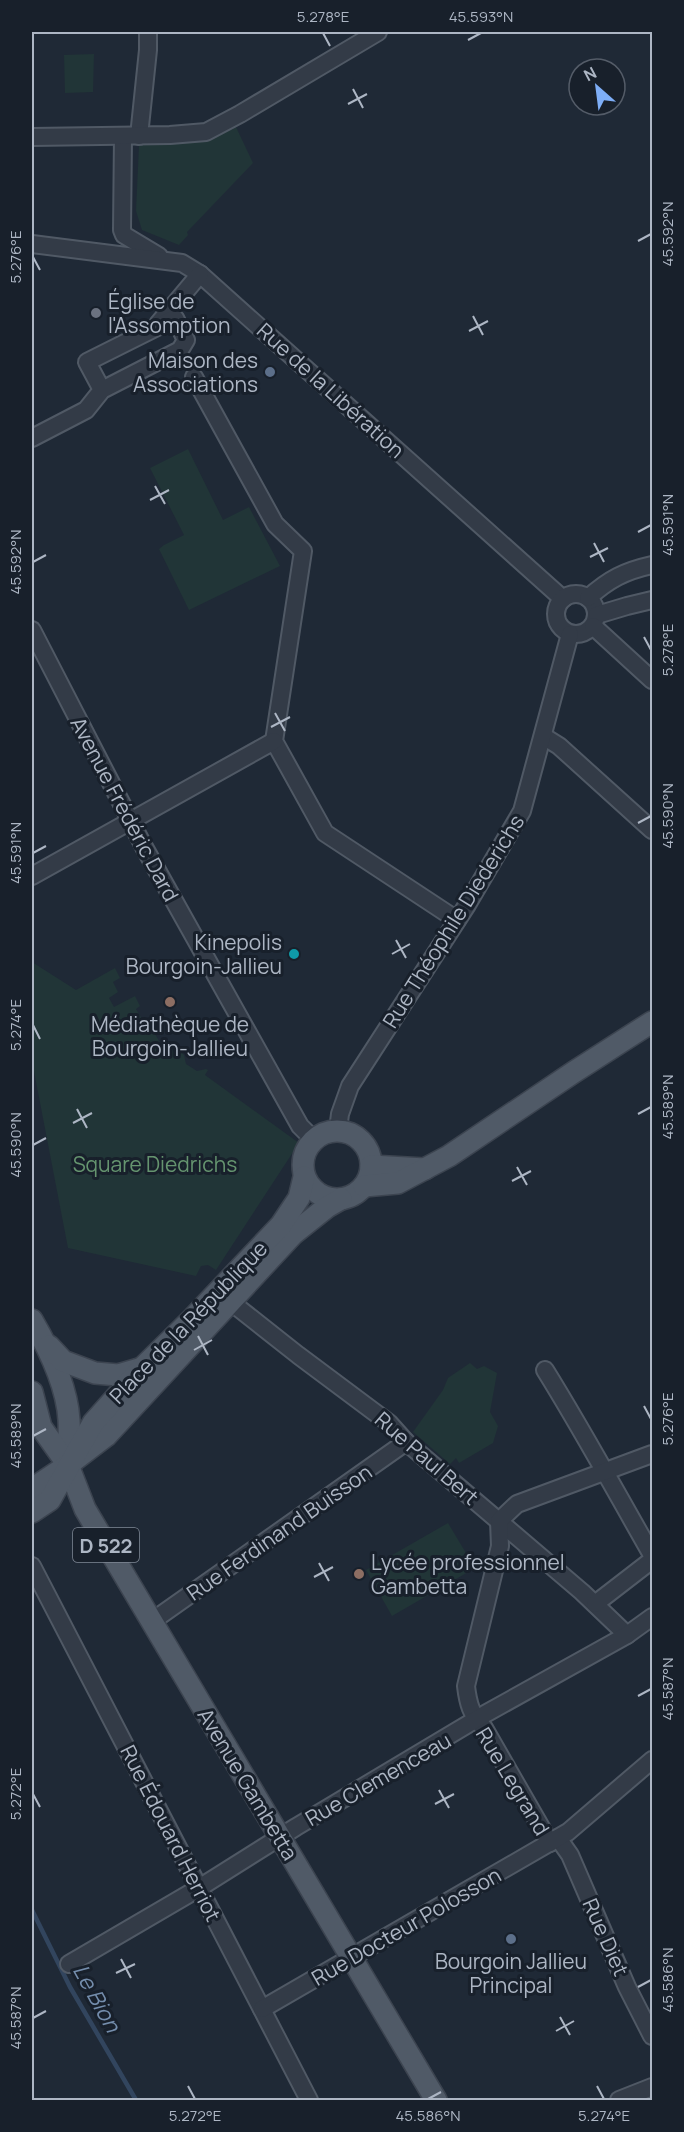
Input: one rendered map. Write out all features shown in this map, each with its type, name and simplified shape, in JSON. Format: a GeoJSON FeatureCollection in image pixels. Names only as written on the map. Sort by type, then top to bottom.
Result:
{"type":"FeatureCollection","features":[{"type":"Feature","properties":{"kind":"main road"},"geometry":{"type":"LineString","coordinates":[[368,1176],[398,1183],[426,1169],[652,1022]]}},
{"type":"Feature","properties":{"kind":"main road"},"geometry":{"type":"LineString","coordinates":[[338,1130],[358,1137],[366,1145],[370,1155],[368,1176],[350,1197],[332,1199],[315,1191],[304,1177],[303,1160],[313,1139],[320,1134],[338,1130]]}},
{"type":"Feature","properties":{"kind":"main road","name":"Place de la République"},"geometry":{"type":"LineString","coordinates":[[32,1489],[106,1436],[224,1297],[281,1225],[298,1198],[304,1177]]}},
{"type":"Feature","properties":{"kind":"main road","name":"Place de la République"},"geometry":{"type":"LineString","coordinates":[[32,1512],[50,1500],[93,1423],[142,1368],[293,1234],[340,1199]]}},
{"type":"Feature","properties":{"kind":"main road"},"geometry":{"type":"LineString","coordinates":[[36,1328],[63,1361],[95,1373],[118,1375],[142,1368]]}},
{"type":"Feature","properties":{"kind":"main road","name":"D 522"},"geometry":{"type":"LineString","coordinates":[[36,1328],[55,1367],[66,1404],[69,1420],[68,1465]]}},
{"type":"Feature","properties":{"kind":"main road","name":"D 522"},"geometry":{"type":"LineString","coordinates":[[32,1392],[41,1427],[68,1465]]}},
{"type":"Feature","properties":{"kind":"main road","name":"Avenue Gambetta"},"geometry":{"type":"LineString","coordinates":[[68,1465],[85,1509],[435,2100]]}},
{"type":"Feature","properties":{"kind":"street"},"geometry":{"type":"LineString","coordinates":[[148,32],[148,50],[131,136],[122,230],[124,235],[165,260]]}},
{"type":"Feature","properties":{"kind":"street"},"geometry":{"type":"LineString","coordinates":[[32,137],[170,135],[206,132],[250,108],[374,32]]}},
{"type":"Feature","properties":{"kind":"street"},"geometry":{"type":"LineString","coordinates":[[104,253],[124,235]]}},
{"type":"Feature","properties":{"kind":"street","name":"Rue de la Libération"},"geometry":{"type":"LineString","coordinates":[[32,244],[182,263],[200,274],[563,599]]}},
{"type":"Feature","properties":{"kind":"street"},"geometry":{"type":"LineString","coordinates":[[155,327],[200,274]]}},
{"type":"Feature","properties":{"kind":"street"},"geometry":{"type":"LineString","coordinates":[[32,438],[86,410],[102,390],[180,350],[186,340],[175,318],[87,362],[102,390]]}},
{"type":"Feature","properties":{"kind":"street"},"geometry":{"type":"LineString","coordinates":[[194,377],[275,524],[303,552],[274,741],[325,834],[457,920]]}},
{"type":"Feature","properties":{"kind":"street"},"geometry":{"type":"LineString","coordinates":[[588,598],[610,579],[633,569],[652,565]]}},
{"type":"Feature","properties":{"kind":"street"},"geometry":{"type":"LineString","coordinates":[[652,600],[595,621],[587,632],[579,635],[563,630],[556,615],[563,599],[575,594],[588,598],[593,603],[595,621],[652,680]]}},
{"type":"Feature","properties":{"kind":"street","name":"Avenue Frédéric Dard"},"geometry":{"type":"LineString","coordinates":[[32,630],[130,821],[300,1126],[313,1139]]}},
{"type":"Feature","properties":{"kind":"street","name":"Rue Théophile Diederichs"},"geometry":{"type":"LineString","coordinates":[[338,1130],[340,1114],[350,1086],[457,920],[522,811],[570,634]]}},
{"type":"Feature","properties":{"kind":"street"},"geometry":{"type":"LineString","coordinates":[[543,736],[559,746],[652,830]]}},
{"type":"Feature","properties":{"kind":"street"},"geometry":{"type":"LineString","coordinates":[[32,876],[274,741]]}},
{"type":"Feature","properties":{"kind":"street","name":"Rue Paul Bert"},"geometry":{"type":"LineString","coordinates":[[224,1297],[388,1423],[406,1442],[595,1604],[627,1635]]}},
{"type":"Feature","properties":{"kind":"street"},"geometry":{"type":"LineString","coordinates":[[545,1370],[581,1427],[652,1558],[595,1604]]}},
{"type":"Feature","properties":{"kind":"street","name":"Rue Ferdinand Buisson"},"geometry":{"type":"LineString","coordinates":[[151,1622],[406,1442]]}},
{"type":"Feature","properties":{"kind":"street"},"geometry":{"type":"LineString","coordinates":[[499,1521],[517,1504],[652,1454]]}},
{"type":"Feature","properties":{"kind":"street","name":"Rue Legrand"},"geometry":{"type":"LineString","coordinates":[[499,1521],[500,1546],[466,1686],[468,1704],[554,1840]]}},
{"type":"Feature","properties":{"kind":"street","name":"Rue Édouard Herriot"},"geometry":{"type":"LineString","coordinates":[[32,1566],[309,2100]]}},
{"type":"Feature","properties":{"kind":"street","name":"Rue Clemenceau"},"geometry":{"type":"LineString","coordinates":[[69,1964],[476,1720],[627,1635],[652,1617]]}},
{"type":"Feature","properties":{"kind":"street","name":"Rue Docteur Polosson"},"geometry":{"type":"LineString","coordinates":[[262,2009],[568,1832],[652,1760]]}},
{"type":"Feature","properties":{"kind":"street","name":"Rue Diet"},"geometry":{"type":"LineString","coordinates":[[554,1840],[570,1855],[627,1987],[652,2036]]}},
{"type":"Feature","properties":{"kind":"street"},"geometry":{"type":"LineString","coordinates":[[620,2100],[652,2087]]}},
{"type":"Feature","properties":{"kind":"green space"},"geometry":{"type":"Polygon","coordinates":[[[94,54],[93,92],[65,93],[64,55],[94,54]]]}},
{"type":"Feature","properties":{"kind":"green space"},"geometry":{"type":"Polygon","coordinates":[[[236,127],[253,163],[187,232],[188,235],[179,245],[142,230],[136,211],[139,145],[200,141],[223,134],[236,127]]]}},
{"type":"Feature","properties":{"kind":"green space"},"geometry":{"type":"Polygon","coordinates":[[[188,449],[223,520],[249,507],[280,566],[189,610],[159,549],[184,535],[150,468],[188,449]]]}},
{"type":"Feature","properties":{"kind":"green space","name":"Square Diedrichs"},"geometry":{"type":"Polygon","coordinates":[[[32,962],[76,990],[115,968],[120,978],[113,982],[118,992],[109,998],[114,1007],[135,996],[140,1006],[136,1009],[142,1019],[129,1025],[134,1035],[151,1027],[162,1046],[169,1043],[174,1053],[179,1050],[184,1055],[186,1064],[197,1071],[208,1070],[205,1075],[299,1143],[216,1270],[208,1265],[201,1266],[196,1276],[68,1248],[32,1061],[32,962]]]}},
{"type":"Feature","properties":{"kind":"green space"},"geometry":{"type":"Polygon","coordinates":[[[470,1363],[477,1369],[484,1366],[497,1373],[490,1412],[498,1426],[493,1443],[459,1463],[456,1458],[450,1464],[413,1432],[443,1390],[448,1378],[470,1363]]]}},
{"type":"Feature","properties":{"kind":"green space"},"geometry":{"type":"Polygon","coordinates":[[[448,1523],[475,1568],[392,1616],[366,1570],[448,1523]]]}},
{"type":"Feature","properties":{"kind":"waterway","name":"Le Bion"},"geometry":{"type":"LineString","coordinates":[[32,1910],[70,1987],[136,2100]]}},
{"type":"Feature","properties":{"kind":"place","name":"Église de l'Assomption"},"geometry":{"type":"Point","coordinates":[96,313]}},
{"type":"Feature","properties":{"kind":"place","name":"Maison des Associations"},"geometry":{"type":"Point","coordinates":[270,372]}},
{"type":"Feature","properties":{"kind":"place","name":"Kinepolis Bourgoin-Jallieu"},"geometry":{"type":"Point","coordinates":[294,954]}},
{"type":"Feature","properties":{"kind":"place","name":"Médiathèque de Bourgoin-Jallieu"},"geometry":{"type":"Point","coordinates":[170,1002]}},
{"type":"Feature","properties":{"kind":"place","name":"Lycée professionnel Gambetta"},"geometry":{"type":"Point","coordinates":[359,1574]}},
{"type":"Feature","properties":{"kind":"place","name":"Bourgoin Jallieu Principal"},"geometry":{"type":"Point","coordinates":[511,1939]}}]}
